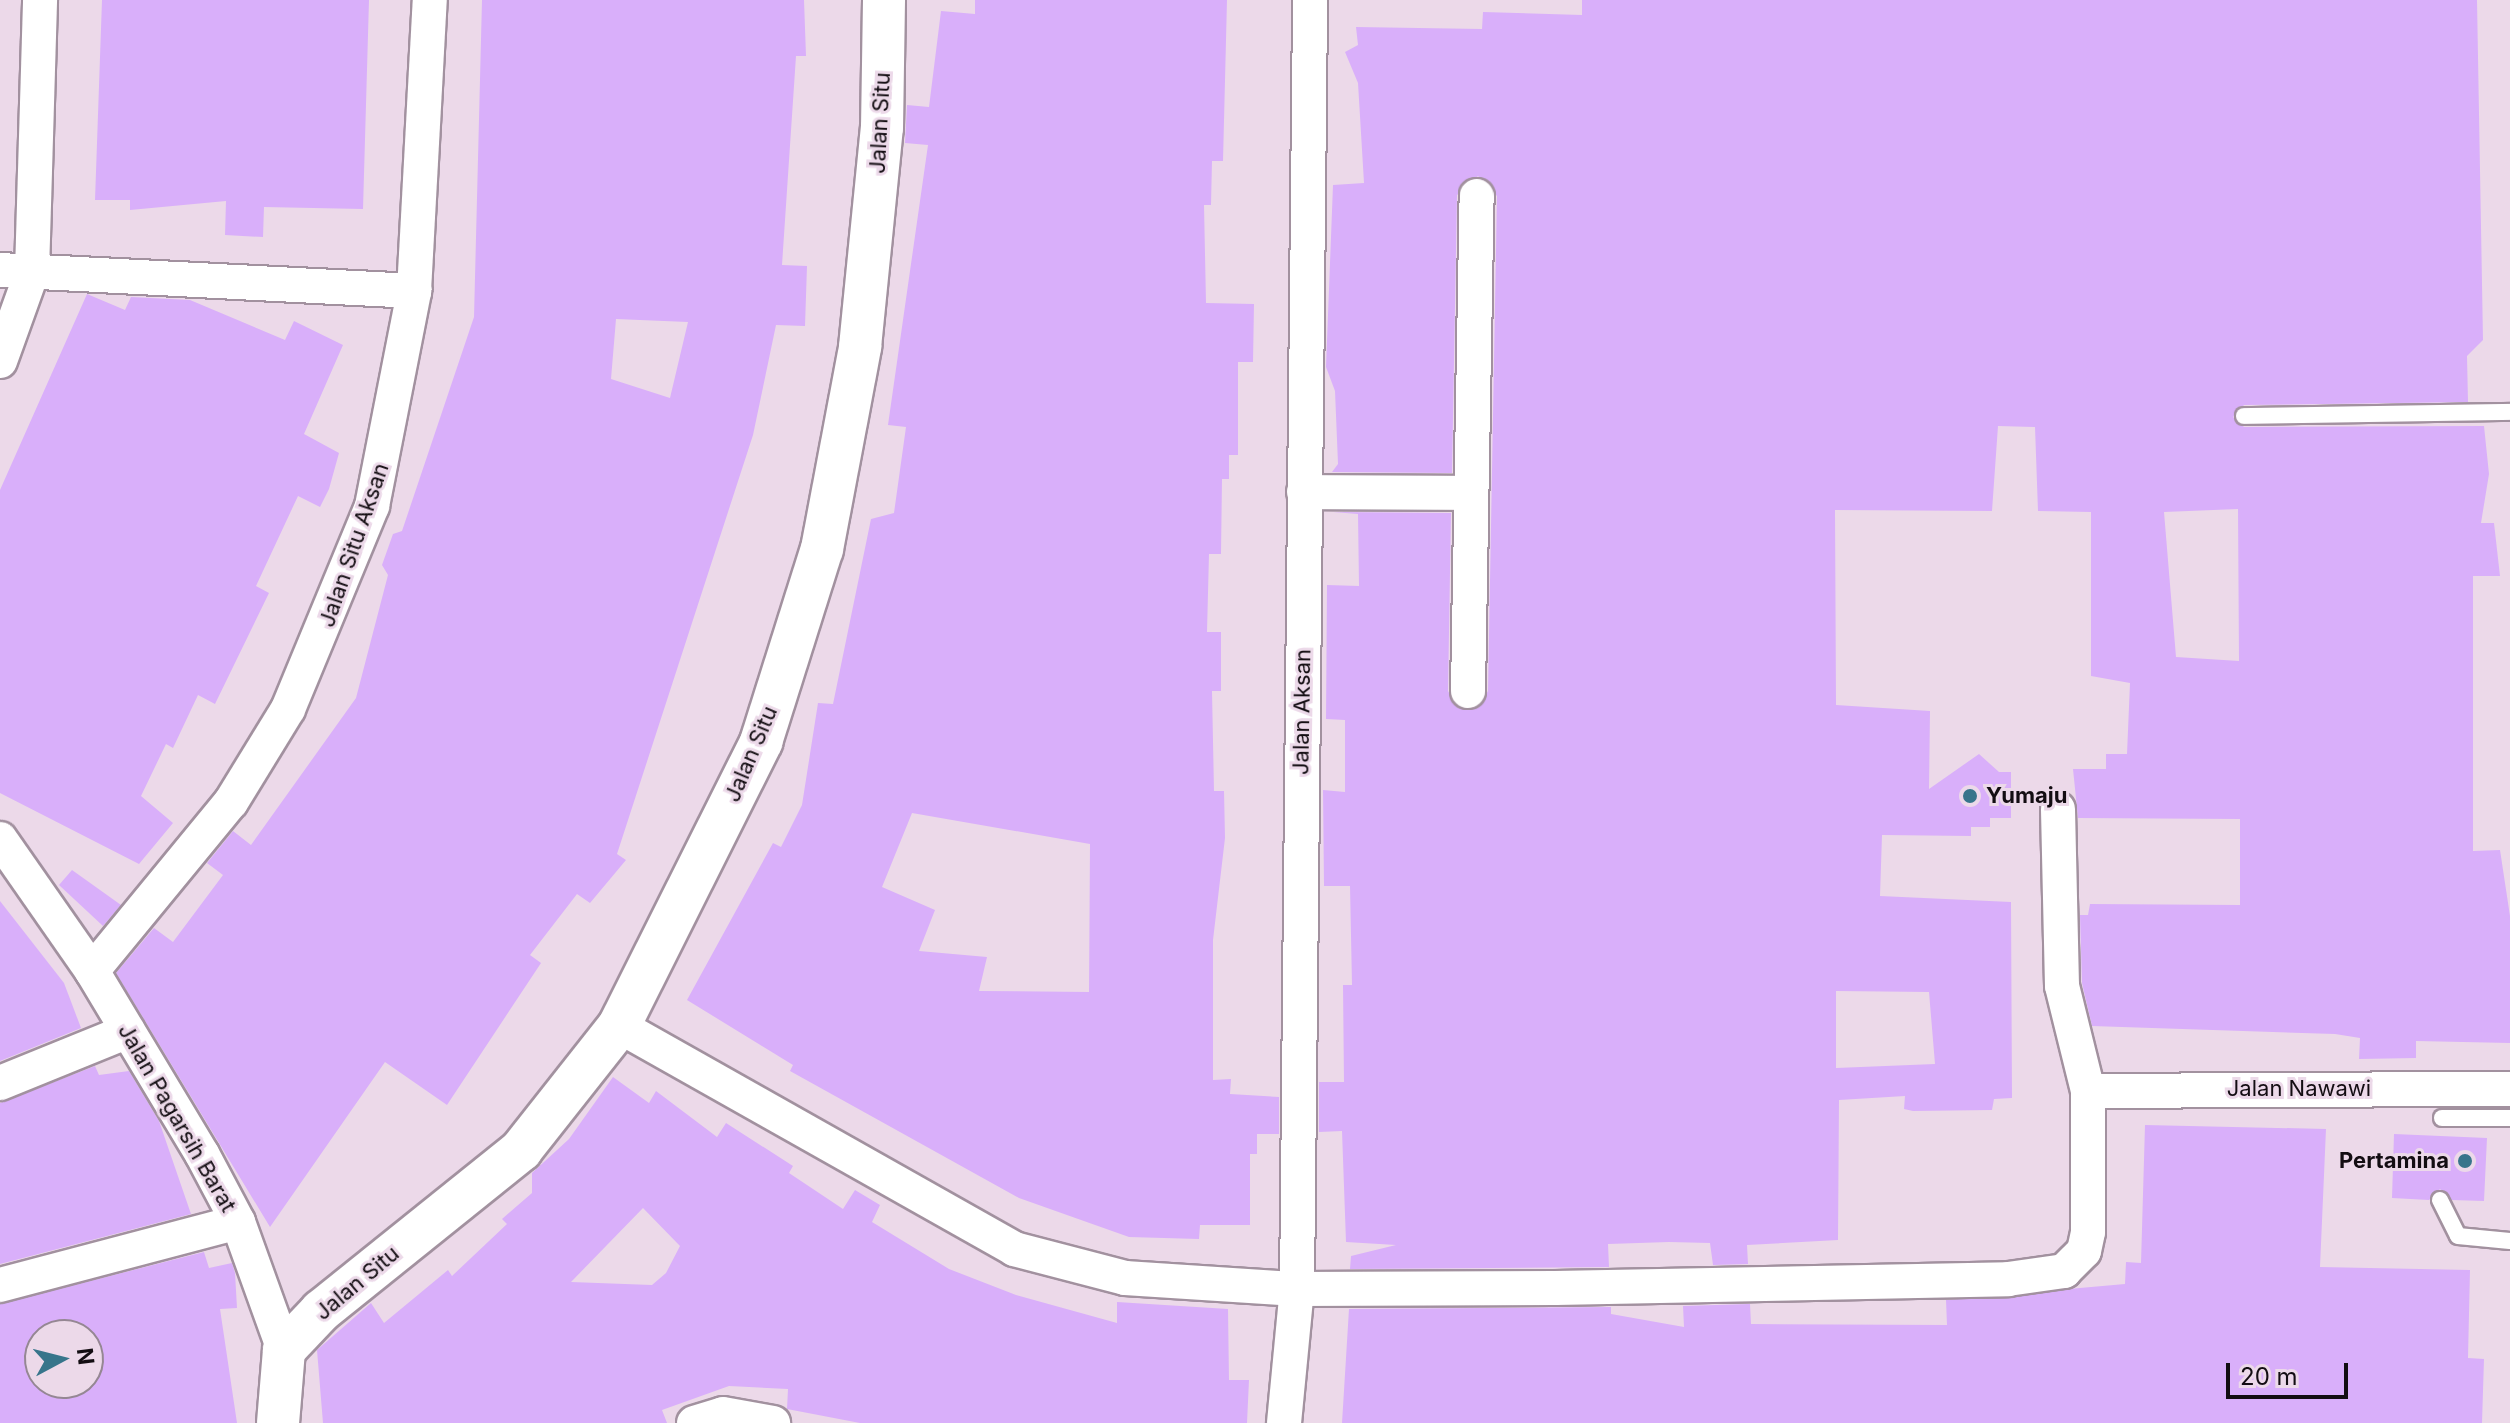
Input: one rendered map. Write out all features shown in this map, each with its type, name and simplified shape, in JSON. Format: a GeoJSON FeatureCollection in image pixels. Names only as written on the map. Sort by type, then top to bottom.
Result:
{"type":"FeatureCollection","features":[{"type":"Feature","properties":{"kind":"street"},"geometry":{"type":"LineString","coordinates":[[0,361],[16,271],[40,0]]}},
{"type":"Feature","properties":{"kind":"street","name":"Jalan Situ Aksan"},"geometry":{"type":"LineString","coordinates":[[92,971],[231,802],[302,680],[372,506],[414,291],[430,0]]}},
{"type":"Feature","properties":{"kind":"street","name":"Jalan Situ"},"geometry":{"type":"LineString","coordinates":[[284,1350],[321,1311],[521,1150],[619,1026],[761,742],[822,549],[860,347],[882,128],[884,0]]}},
{"type":"Feature","properties":{"kind":"street","name":"Jalan Aksan"},"geometry":{"type":"LineString","coordinates":[[1284,1423],[1297,1289],[1310,0]]}},
{"type":"Feature","properties":{"kind":"street"},"geometry":{"type":"LineString","coordinates":[[1468,691],[1469,493],[1477,196]]}},
{"type":"Feature","properties":{"kind":"street"},"geometry":{"type":"LineString","coordinates":[[16,271],[414,291]]}},
{"type":"Feature","properties":{"kind":"street"},"geometry":{"type":"LineString","coordinates":[[1304,492],[1469,493]]}},
{"type":"Feature","properties":{"kind":"street"},"geometry":{"type":"LineString","coordinates":[[619,1026],[1014,1249],[1125,1278],[1297,1289],[1992,1279],[2064,1271],[2084,1251],[2088,1232],[2088,1091],[2062,986],[2058,809]]}},
{"type":"Feature","properties":{"kind":"street","name":"Jalan Pagarsih Barat"},"geometry":{"type":"LineString","coordinates":[[0,839],[92,971],[238,1222],[284,1350],[278,1423]]}},
{"type":"Feature","properties":{"kind":"street"},"geometry":{"type":"LineString","coordinates":[[0,1083],[128,1031]]}},
{"type":"Feature","properties":{"kind":"street","name":"Jalan Nawawi"},"geometry":{"type":"LineString","coordinates":[[2088,1091],[2442,1103],[2510,1089]]}},
{"type":"Feature","properties":{"kind":"street"},"geometry":{"type":"LineString","coordinates":[[0,1285],[238,1222]]}},
{"type":"Feature","properties":{"kind":"street"},"geometry":{"type":"LineString","coordinates":[[694,1423],[723,1414],[773,1423]]}},
{"type":"Feature","properties":{"kind":"lane"},"geometry":{"type":"LineString","coordinates":[[2244,416],[2510,412]]}},
{"type":"Feature","properties":{"kind":"lane"},"geometry":{"type":"LineString","coordinates":[[2443,1136],[2442,1103],[2510,1118]]}},
{"type":"Feature","properties":{"kind":"lane"},"geometry":{"type":"LineString","coordinates":[[2440,1200],[2446,1224],[2458,1236],[2510,1241]]}},
{"type":"Feature","properties":{"kind":"building"},"geometry":{"type":"Polygon","coordinates":[[[102,0],[369,0],[363,209],[264,207],[263,237],[225,235],[226,201],[130,210],[130,200],[95,200],[102,0]]]}},
{"type":"Feature","properties":{"kind":"building"},"geometry":{"type":"Polygon","coordinates":[[[482,0],[804,0],[806,56],[796,56],[782,265],[807,266],[805,326],[776,325],[753,435],[617,854],[626,860],[590,903],[577,894],[530,955],[541,963],[447,1105],[385,1062],[270,1227],[116,973],[154,928],[173,942],[223,875],[207,863],[233,831],[251,845],[356,698],[388,575],[382,565],[393,534],[402,531],[474,317],[482,0]],[[616,319],[611,379],[670,398],[688,322],[616,319]]]}},
{"type":"Feature","properties":{"kind":"building"},"geometry":{"type":"Polygon","coordinates":[[[975,0],[1227,0],[1223,161],[1212,161],[1211,205],[1204,205],[1206,303],[1254,304],[1253,362],[1238,362],[1238,455],[1229,455],[1229,479],[1222,479],[1221,554],[1209,554],[1207,632],[1221,632],[1221,691],[1212,691],[1214,791],[1224,791],[1225,838],[1213,940],[1213,1080],[1231,1079],[1230,1094],[1279,1097],[1279,1134],[1257,1134],[1257,1154],[1250,1154],[1250,1225],[1200,1225],[1199,1239],[1129,1237],[1019,1198],[790,1071],[793,1065],[687,1000],[773,843],[781,847],[802,805],[818,703],[833,704],[871,519],[894,513],[906,427],[888,425],[928,145],[905,143],[907,105],[929,107],[941,11],[975,14],[975,0]],[[912,813],[882,887],[935,910],[919,951],[987,957],[979,991],[1089,992],[1090,844],[912,813]]]}},
{"type":"Feature","properties":{"kind":"building"},"geometry":{"type":"Polygon","coordinates":[[[1582,0],[2477,0],[2483,340],[2467,356],[2468,402],[2244,405],[2233,417],[2244,427],[2484,426],[2489,474],[2481,523],[2494,523],[2500,576],[2473,576],[2473,851],[2500,850],[2510,916],[2510,1043],[2416,1041],[2416,1058],[2359,1059],[2360,1038],[2335,1034],[2092,1026],[2082,983],[2080,915],[2088,915],[2090,904],[2240,905],[2240,819],[2078,818],[2073,769],[2106,769],[2106,754],[2127,754],[2130,683],[2091,676],[2091,512],[2038,511],[2035,427],[1998,426],[1992,511],[1835,510],[1836,705],[1930,711],[1929,789],[1979,754],[1999,772],[2011,772],[2011,818],[1990,818],[1990,827],[1971,827],[1971,836],[1882,835],[1880,896],[2011,902],[2012,1098],[1994,1099],[1992,1110],[1913,1111],[1904,1109],[1905,1096],[1839,1100],[1838,1240],[1747,1245],[1748,1264],[1713,1265],[1710,1243],[1669,1242],[1608,1244],[1609,1267],[1350,1269],[1351,1256],[1396,1245],[1346,1242],[1342,1131],[1319,1132],[1319,1082],[1344,1082],[1343,985],[1352,985],[1350,886],[1324,886],[1323,790],[1345,792],[1345,720],[1326,719],[1327,585],[1359,586],[1358,514],[1333,512],[1451,513],[1448,691],[1458,708],[1478,708],[1488,691],[1497,196],[1478,176],[1457,195],[1452,473],[1332,472],[1338,464],[1335,391],[1326,367],[1333,185],[1364,183],[1358,83],[1345,52],[1358,45],[1356,27],[1482,29],[1483,12],[1582,15],[1582,0]],[[2238,509],[2164,512],[2176,657],[2239,661],[2238,509]],[[1836,991],[1836,1068],[1935,1064],[1929,992],[1836,991]]]}},
{"type":"Feature","properties":{"kind":"building"},"geometry":{"type":"Polygon","coordinates":[[[87,294],[125,310],[131,297],[190,300],[285,340],[294,321],[343,345],[304,434],[339,453],[329,489],[320,507],[298,496],[256,586],[269,593],[215,704],[198,695],[173,748],[166,744],[141,796],[173,823],[139,864],[0,793],[0,490],[87,294]]]}},
{"type":"Feature","properties":{"kind":"building"},"geometry":{"type":"Polygon","coordinates":[[[72,870],[121,905],[103,926],[59,885],[72,870]]]}},
{"type":"Feature","properties":{"kind":"building"},"geometry":{"type":"Polygon","coordinates":[[[0,901],[64,983],[81,1028],[0,1061],[0,901]]]}},
{"type":"Feature","properties":{"kind":"building"},"geometry":{"type":"Polygon","coordinates":[[[95,1066],[99,1075],[129,1071],[159,1121],[191,1214],[0,1264],[0,1103],[95,1066]]]}},
{"type":"Feature","properties":{"kind":"building"},"geometry":{"type":"Polygon","coordinates":[[[613,1077],[649,1103],[656,1091],[717,1137],[726,1123],[793,1166],[789,1173],[843,1209],[855,1190],[880,1205],[872,1222],[949,1269],[1016,1295],[1117,1323],[1117,1302],[1228,1309],[1229,1380],[1249,1380],[1247,1423],[860,1423],[787,1409],[788,1389],[729,1386],[662,1410],[667,1423],[323,1423],[317,1350],[371,1303],[384,1323],[448,1270],[452,1276],[507,1224],[502,1219],[532,1193],[532,1173],[569,1139],[613,1077]],[[643,1208],[571,1282],[652,1285],[666,1273],[680,1246],[643,1208]]]}},
{"type":"Feature","properties":{"kind":"building"},"geometry":{"type":"Polygon","coordinates":[[[2145,1125],[2326,1129],[2320,1267],[2470,1270],[2468,1358],[2484,1359],[2482,1423],[1342,1423],[1349,1309],[1611,1307],[1611,1314],[1684,1327],[1683,1306],[1750,1304],[1751,1324],[1947,1325],[1946,1300],[2125,1284],[2126,1262],[2141,1263],[2145,1125]]]}},
{"type":"Feature","properties":{"kind":"building"},"geometry":{"type":"Polygon","coordinates":[[[2394,1134],[2487,1138],[2484,1201],[2452,1200],[2440,1189],[2429,1200],[2392,1198],[2394,1134]]]}},
{"type":"Feature","properties":{"kind":"building"},"geometry":{"type":"Polygon","coordinates":[[[204,1252],[209,1268],[232,1263],[237,1308],[220,1309],[237,1423],[0,1423],[0,1304],[204,1252]]]}},
{"type":"Feature","properties":{"kind":"place","name":"Yumaju"},"geometry":{"type":"Point","coordinates":[1970,796]}},
{"type":"Feature","properties":{"kind":"place","name":"Pertamina"},"geometry":{"type":"Point","coordinates":[2465,1161]}}]}
